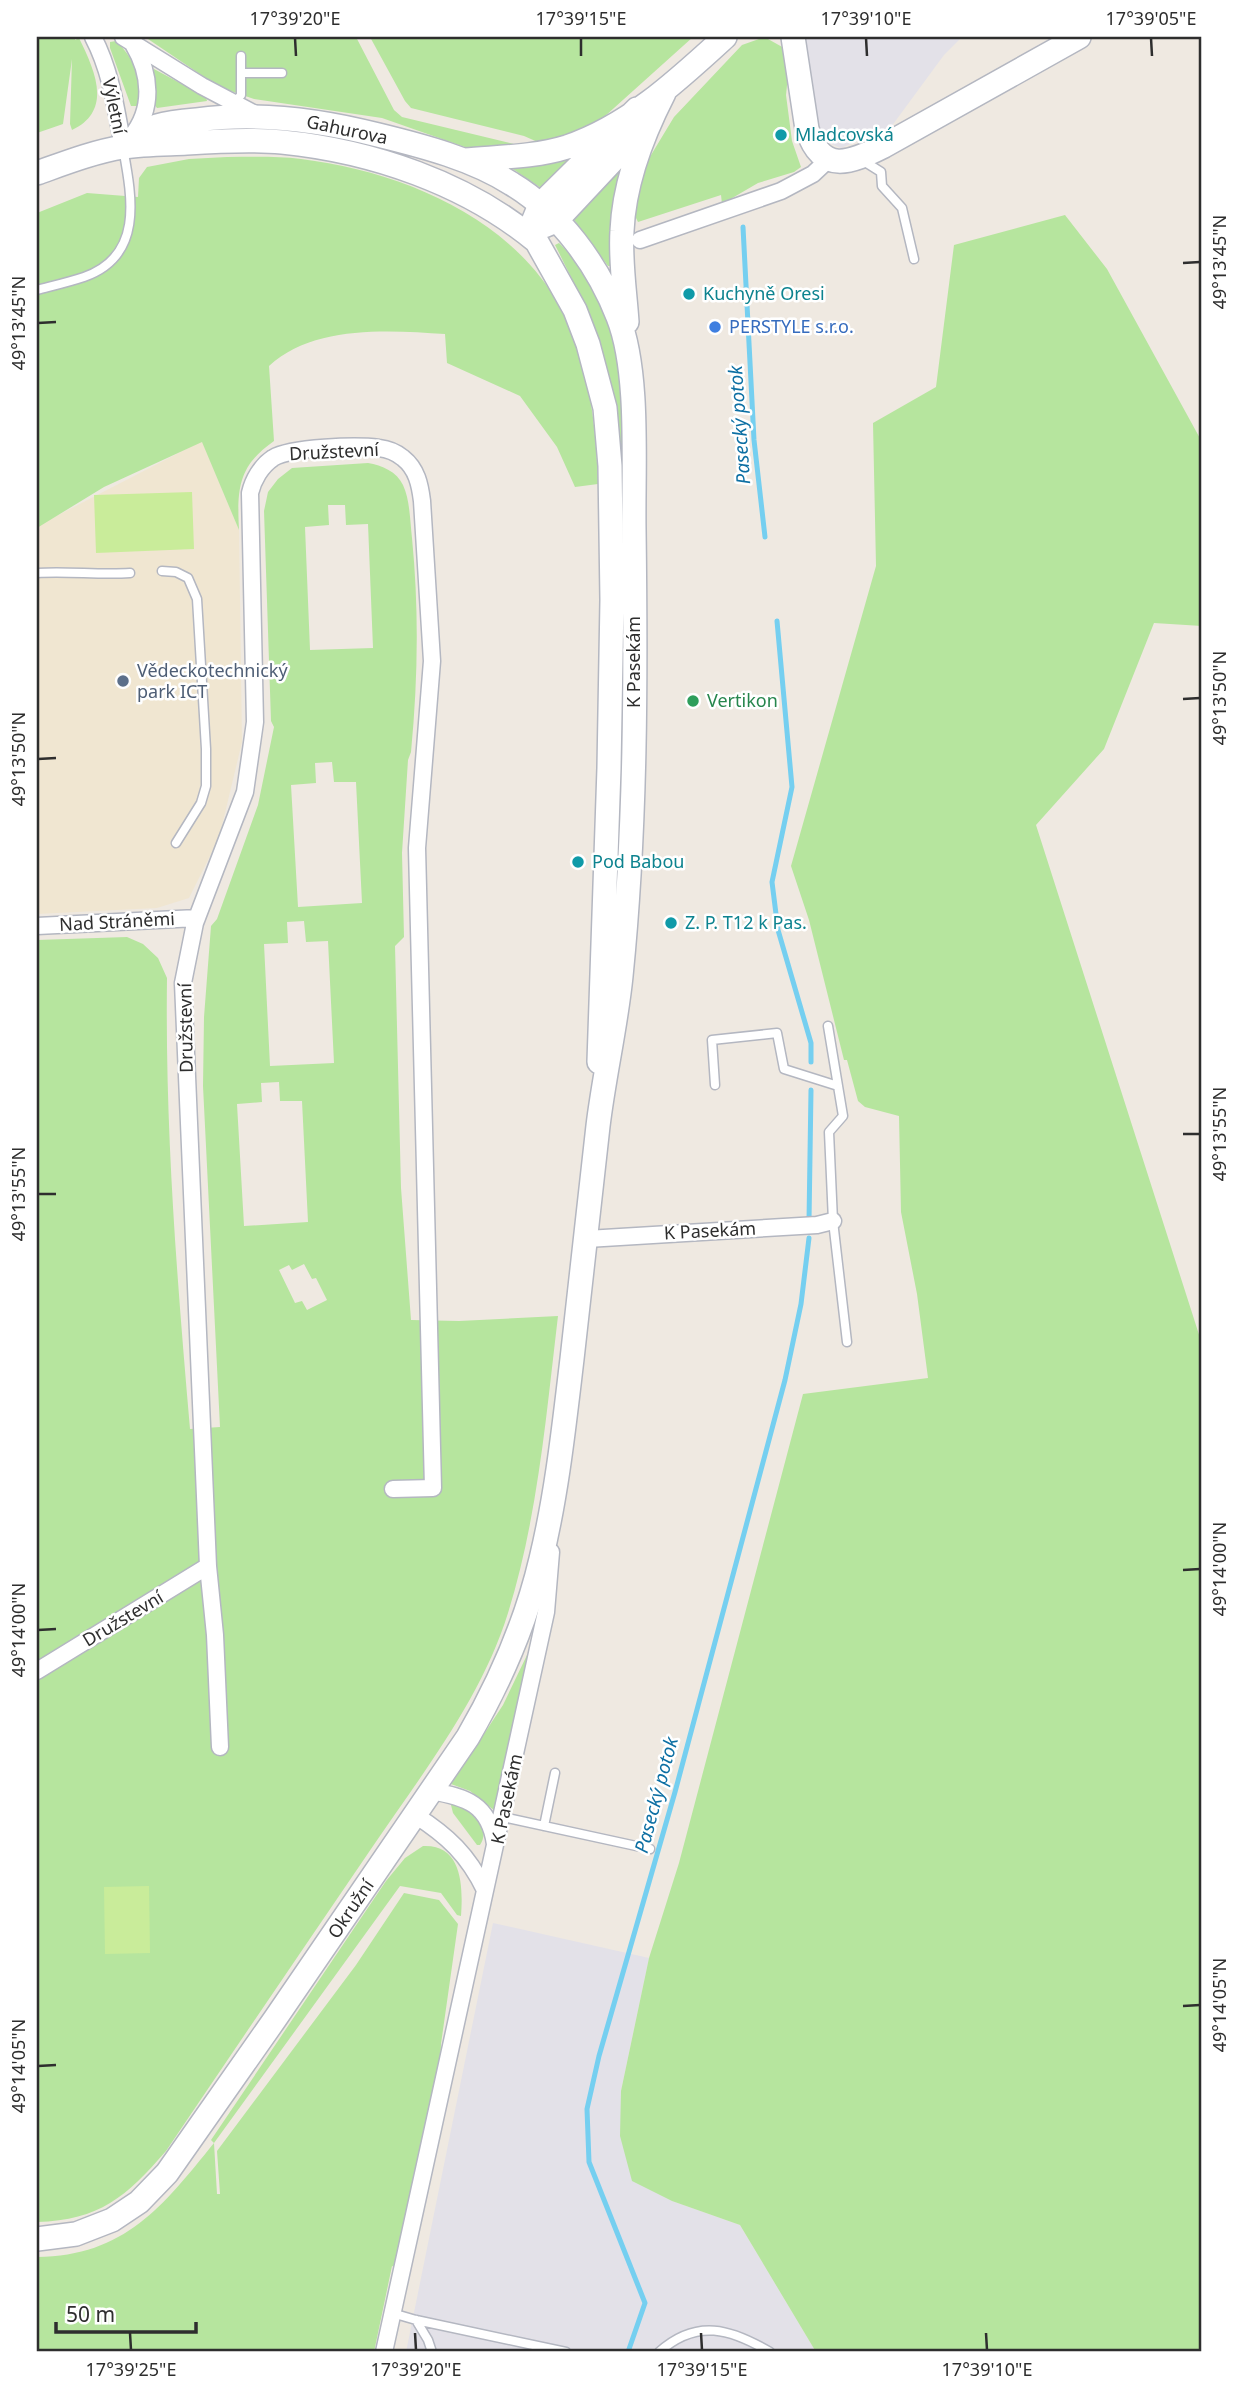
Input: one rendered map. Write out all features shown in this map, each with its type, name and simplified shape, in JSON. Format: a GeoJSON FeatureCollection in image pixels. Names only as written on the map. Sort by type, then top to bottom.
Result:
{"type":"FeatureCollection","features":[{"type":"Feature","properties":{"kind":"street","name":"Výletní"},"geometry":{"type":"LineString","coordinates":[[93,37],[110,80],[122,147]]}},
{"type":"Feature","properties":{"kind":"street"},"geometry":{"type":"LineString","coordinates":[[528,232],[545,226],[548,213],[664,93],[725,37]]}},
{"type":"Feature","properties":{"kind":"street"},"geometry":{"type":"LineString","coordinates":[[793,37],[807,129],[815,148],[829,159],[844,162],[859,158],[1079,37]]}},
{"type":"Feature","properties":{"kind":"street","name":"Výletní"},"geometry":{"type":"LineString","coordinates":[[122,147],[142,121],[147,101],[145,71],[128,40]]}},
{"type":"Feature","properties":{"kind":"street","name":"Výletní"},"geometry":{"type":"LineString","coordinates":[[128,40],[202,86],[262,118]]}},
{"type":"Feature","properties":{"kind":"street"},"geometry":{"type":"LineString","coordinates":[[458,160],[534,153],[566,147],[643,114]]}},
{"type":"Feature","properties":{"kind":"street"},"geometry":{"type":"LineString","coordinates":[[631,384],[622,231],[643,114]]}},
{"type":"Feature","properties":{"kind":"street","name":"Gahurova"},"geometry":{"type":"LineString","coordinates":[[122,147],[139,135],[169,123],[216,117],[299,120],[349,127],[479,167],[511,183],[548,213]]}},
{"type":"Feature","properties":{"kind":"street","name":"Gahurova"},"geometry":{"type":"LineString","coordinates":[[37,173],[122,147],[280,142],[345,152],[429,178],[477,201],[528,232]]}},
{"type":"Feature","properties":{"kind":"street"},"geometry":{"type":"LineString","coordinates":[[640,240],[781,191],[813,174],[829,159]]}},
{"type":"Feature","properties":{"kind":"street","name":"K Pasekám"},"geometry":{"type":"LineString","coordinates":[[548,213],[585,257],[603,285],[623,330],[631,384],[634,698],[628,881],[616,1025],[598,1121]]}},
{"type":"Feature","properties":{"kind":"street","name":"K Pasekám"},"geometry":{"type":"LineString","coordinates":[[384,2352],[546,1612],[555,1490],[587,1239],[598,1121],[599,1009],[610,768],[610,466],[604,408],[588,344],[575,310],[528,232]]}},
{"type":"Feature","properties":{"kind":"street","name":"Družstevní"},"geometry":{"type":"LineString","coordinates":[[220,1747],[215,1635],[208,1566],[183,983],[197,918],[245,792],[255,722],[248,501],[251,486],[269,461],[289,452],[368,447],[393,452],[412,467],[419,482],[432,662],[417,848],[433,1488],[393,1489]]}},
{"type":"Feature","properties":{"kind":"street","name":"Nad Stráněmi"},"geometry":{"type":"LineString","coordinates":[[37,926],[197,918]]}},
{"type":"Feature","properties":{"kind":"street","name":"K Pasekám"},"geometry":{"type":"LineString","coordinates":[[587,1239],[817,1225],[833,1221]]}},
{"type":"Feature","properties":{"kind":"street","name":"Okružní"},"geometry":{"type":"LineString","coordinates":[[37,2239],[76,2234],[95,2228],[126,2211],[153,2189],[268,2030],[468,1737],[495,1690],[513,1650],[541,1560],[555,1490]]}},
{"type":"Feature","properties":{"kind":"street","name":"Družstevní"},"geometry":{"type":"LineString","coordinates":[[37,1671],[208,1566]]}},
{"type":"Feature","properties":{"kind":"street"},"geometry":{"type":"LineString","coordinates":[[430,1791],[461,1797],[478,1807],[491,1824],[496,1850]]}},
{"type":"Feature","properties":{"kind":"street"},"geometry":{"type":"LineString","coordinates":[[415,1815],[444,1834],[456,1846],[468,1860],[485,1890]]}},
{"type":"Feature","properties":{"kind":"lane"},"geometry":{"type":"LineString","coordinates":[[235,103],[241,95],[241,56]]}},
{"type":"Feature","properties":{"kind":"lane"},"geometry":{"type":"LineString","coordinates":[[241,73],[282,73]]}},
{"type":"Feature","properties":{"kind":"lane"},"geometry":{"type":"LineString","coordinates":[[37,290],[86,276],[108,264],[125,243],[131,216],[131,188],[122,147]]}},
{"type":"Feature","properties":{"kind":"lane"},"geometry":{"type":"LineString","coordinates":[[859,158],[881,172],[882,186],[902,208],[914,259]]}},
{"type":"Feature","properties":{"kind":"lane"},"geometry":{"type":"LineString","coordinates":[[37,573],[69,571],[94,575],[130,572]]}},
{"type":"Feature","properties":{"kind":"lane"},"geometry":{"type":"LineString","coordinates":[[162,571],[176,572],[188,578],[197,598],[206,750],[206,786],[201,803],[176,843]]}},
{"type":"Feature","properties":{"kind":"lane"},"geometry":{"type":"LineString","coordinates":[[828,1026],[843,1116],[829,1132],[833,1221],[847,1342]]}},
{"type":"Feature","properties":{"kind":"lane"},"geometry":{"type":"LineString","coordinates":[[715,1085],[712,1040],[777,1033],[784,1069],[838,1087]]}},
{"type":"Feature","properties":{"kind":"lane"},"geometry":{"type":"LineString","coordinates":[[544,1826],[555,1773]]}},
{"type":"Feature","properties":{"kind":"lane"},"geometry":{"type":"LineString","coordinates":[[503,1817],[650,1849]]}},
{"type":"Feature","properties":{"kind":"lane"},"geometry":{"type":"LineString","coordinates":[[392,2313],[566,2352]]}},
{"type":"Feature","properties":{"kind":"lane"},"geometry":{"type":"LineString","coordinates":[[416,2320],[432,2352]]}},
{"type":"Feature","properties":{"kind":"lane"},"geometry":{"type":"LineString","coordinates":[[659,2352],[685,2336],[717,2329],[746,2338],[770,2352]]}},
{"type":"Feature","properties":{"kind":"shaded area"},"geometry":{"type":"Polygon","coordinates":[[[804,37],[962,37],[944,55],[891,127],[841,148],[822,137],[818,127],[804,37]]]}},
{"type":"Feature","properties":{"kind":"shaded area"},"geometry":{"type":"Polygon","coordinates":[[[202,441],[239,530],[242,742],[219,838],[189,898],[157,908],[37,914],[37,526],[202,441]]]}},
{"type":"Feature","properties":{"kind":"shaded area"},"geometry":{"type":"Polygon","coordinates":[[[493,1923],[649,1958],[621,2091],[632,2180],[672,2201],[740,2225],[816,2352],[406,2352],[493,1923]]]}},
{"type":"Feature","properties":{"kind":"green space"},"geometry":{"type":"Polygon","coordinates":[[[37,37],[79,38],[90,63],[97,88],[97,100],[93,112],[85,122],[72,130],[72,59],[63,124],[37,133],[37,37]]]}},
{"type":"Feature","properties":{"kind":"green space"},"geometry":{"type":"Polygon","coordinates":[[[145,37],[356,37],[394,110],[402,117],[522,146],[479,152],[382,118],[254,99],[219,87],[145,37]]]}},
{"type":"Feature","properties":{"kind":"green space"},"geometry":{"type":"Polygon","coordinates":[[[370,37],[693,37],[594,126],[561,140],[540,143],[524,136],[411,108],[370,37]]]}},
{"type":"Feature","properties":{"kind":"green space"},"geometry":{"type":"Polygon","coordinates":[[[768,39],[784,48],[789,66],[786,95],[792,141],[801,167],[794,172],[758,183],[722,204],[721,195],[638,222],[636,218],[630,219],[638,183],[648,160],[674,117],[742,45],[768,39]]]}},
{"type":"Feature","properties":{"kind":"green space"},"geometry":{"type":"Polygon","coordinates":[[[116,41],[128,55],[139,79],[137,106],[131,106],[110,48],[110,42],[116,41]]]}},
{"type":"Feature","properties":{"kind":"green space"},"geometry":{"type":"Polygon","coordinates":[[[154,69],[206,97],[207,101],[157,108],[154,104],[154,69]]]}},
{"type":"Feature","properties":{"kind":"green space"},"geometry":{"type":"Polygon","coordinates":[[[580,149],[541,188],[510,167],[580,149]]]}},
{"type":"Feature","properties":{"kind":"green space"},"geometry":{"type":"Polygon","coordinates":[[[628,157],[611,266],[608,266],[572,217],[628,157]]]}},
{"type":"Feature","properties":{"kind":"green space"},"geometry":{"type":"Polygon","coordinates":[[[189,159],[301,159],[375,174],[447,202],[510,245],[536,272],[569,324],[589,391],[598,484],[575,487],[557,447],[520,396],[447,363],[445,334],[352,333],[307,343],[269,366],[274,441],[253,460],[242,480],[239,530],[202,442],[104,487],[37,528],[37,213],[87,193],[138,197],[139,178],[147,167],[189,159]]]}},
{"type":"Feature","properties":{"kind":"green space"},"geometry":{"type":"Polygon","coordinates":[[[1065,215],[1107,269],[1202,442],[1202,626],[1154,623],[1104,749],[1036,825],[1202,1344],[1202,2352],[816,2352],[740,2225],[672,2201],[632,2181],[620,2136],[621,2091],[649,1958],[679,1863],[803,1394],[928,1378],[917,1294],[901,1212],[899,1116],[865,1107],[858,1101],[847,1060],[844,1060],[809,920],[791,866],[876,566],[873,423],[936,387],[954,245],[1065,215]]]}},
{"type":"Feature","properties":{"kind":"green space"},"geometry":{"type":"Polygon","coordinates":[[[559,243],[583,272],[606,318],[616,355],[623,409],[624,702],[615,963],[613,401],[597,340],[555,245],[559,243]]]}},
{"type":"Feature","properties":{"kind":"green space"},"geometry":{"type":"Polygon","coordinates":[[[373,464],[384,467],[397,476],[407,497],[416,591],[416,671],[402,853],[404,937],[395,946],[401,1188],[411,1320],[459,1321],[558,1316],[540,1466],[527,1540],[508,1613],[482,1676],[429,1765],[166,2151],[138,2181],[110,2203],[78,2217],[37,2222],[37,940],[127,937],[143,944],[158,958],[167,978],[170,1148],[190,1429],[220,1427],[203,1086],[204,1017],[211,926],[217,919],[258,805],[274,727],[271,721],[264,511],[268,492],[278,479],[292,468],[373,464]],[[328,505],[329,525],[305,527],[310,650],[373,648],[368,524],[346,525],[345,505],[328,505]],[[332,762],[315,763],[316,783],[291,785],[298,907],[362,903],[356,782],[334,782],[332,762]],[[304,921],[287,922],[288,943],[264,944],[270,1066],[334,1063],[328,941],[306,942],[304,921]],[[279,1082],[261,1083],[262,1102],[237,1104],[244,1226],[308,1222],[302,1101],[280,1101],[279,1082]],[[304,1264],[292,1270],[289,1265],[279,1270],[295,1303],[302,1301],[307,1310],[327,1300],[316,1278],[312,1279],[304,1264]]]}},
{"type":"Feature","properties":{"kind":"green space"},"geometry":{"type":"Polygon","coordinates":[[[192,492],[194,549],[96,553],[94,495],[192,492]]]}},
{"type":"Feature","properties":{"kind":"green space"},"geometry":{"type":"Polygon","coordinates":[[[527,1655],[529,1656],[495,1811],[470,1791],[451,1784],[503,1705],[527,1655]]]}},
{"type":"Feature","properties":{"kind":"green space"},"geometry":{"type":"Polygon","coordinates":[[[454,1803],[478,1819],[483,1832],[480,1845],[477,1845],[453,1813],[451,1805],[454,1803]]]}},
{"type":"Feature","properties":{"kind":"green space"},"geometry":{"type":"Polygon","coordinates":[[[423,1846],[436,1847],[446,1852],[453,1860],[458,1870],[462,1893],[461,1916],[457,1915],[441,1893],[400,1886],[214,2143],[211,2140],[386,1881],[405,1858],[423,1846]]]}},
{"type":"Feature","properties":{"kind":"green space"},"geometry":{"type":"Polygon","coordinates":[[[149,1886],[150,1953],[105,1954],[104,1887],[149,1886]]]}},
{"type":"Feature","properties":{"kind":"green space"},"geometry":{"type":"Polygon","coordinates":[[[404,1893],[439,1900],[458,1924],[440,2069],[374,2352],[37,2352],[37,2257],[95,2248],[118,2237],[159,2206],[214,2143],[217,2194],[220,2194],[217,2151],[356,1965],[404,1893]]]}},
{"type":"Feature","properties":{"kind":"waterway","name":"Pasecký potok"},"geometry":{"type":"LineString","coordinates":[[743,227],[754,440],[765,537]]}},
{"type":"Feature","properties":{"kind":"waterway","name":"Pasecký potok"},"geometry":{"type":"LineString","coordinates":[[777,621],[792,787],[772,882],[778,930],[811,1043],[811,1062]]}},
{"type":"Feature","properties":{"kind":"waterway","name":"Pasecký potok"},"geometry":{"type":"LineString","coordinates":[[809,1221],[811,1090]]}},
{"type":"Feature","properties":{"kind":"waterway","name":"Pasecký potok"},"geometry":{"type":"LineString","coordinates":[[628,2352],[645,2303],[589,2162],[587,2109],[599,2056],[675,1792],[785,1380],[801,1304],[809,1238]]}},
{"type":"Feature","properties":{"kind":"place","name":"Mladcovská"},"geometry":{"type":"Point","coordinates":[781,135]}},
{"type":"Feature","properties":{"kind":"place","name":"Kuchyně Oresi"},"geometry":{"type":"Point","coordinates":[689,294]}},
{"type":"Feature","properties":{"kind":"place","name":"PERSTYLE s.r.o."},"geometry":{"type":"Point","coordinates":[715,327]}},
{"type":"Feature","properties":{"kind":"place","name":"Vědeckotechnický park ICT"},"geometry":{"type":"Point","coordinates":[123,681]}},
{"type":"Feature","properties":{"kind":"place","name":"Vertikon"},"geometry":{"type":"Point","coordinates":[693,701]}},
{"type":"Feature","properties":{"kind":"place","name":"Pod Babou"},"geometry":{"type":"Point","coordinates":[578,862]}},
{"type":"Feature","properties":{"kind":"place","name":"Z. P. T12 k Pas."},"geometry":{"type":"Point","coordinates":[671,923]}}]}
